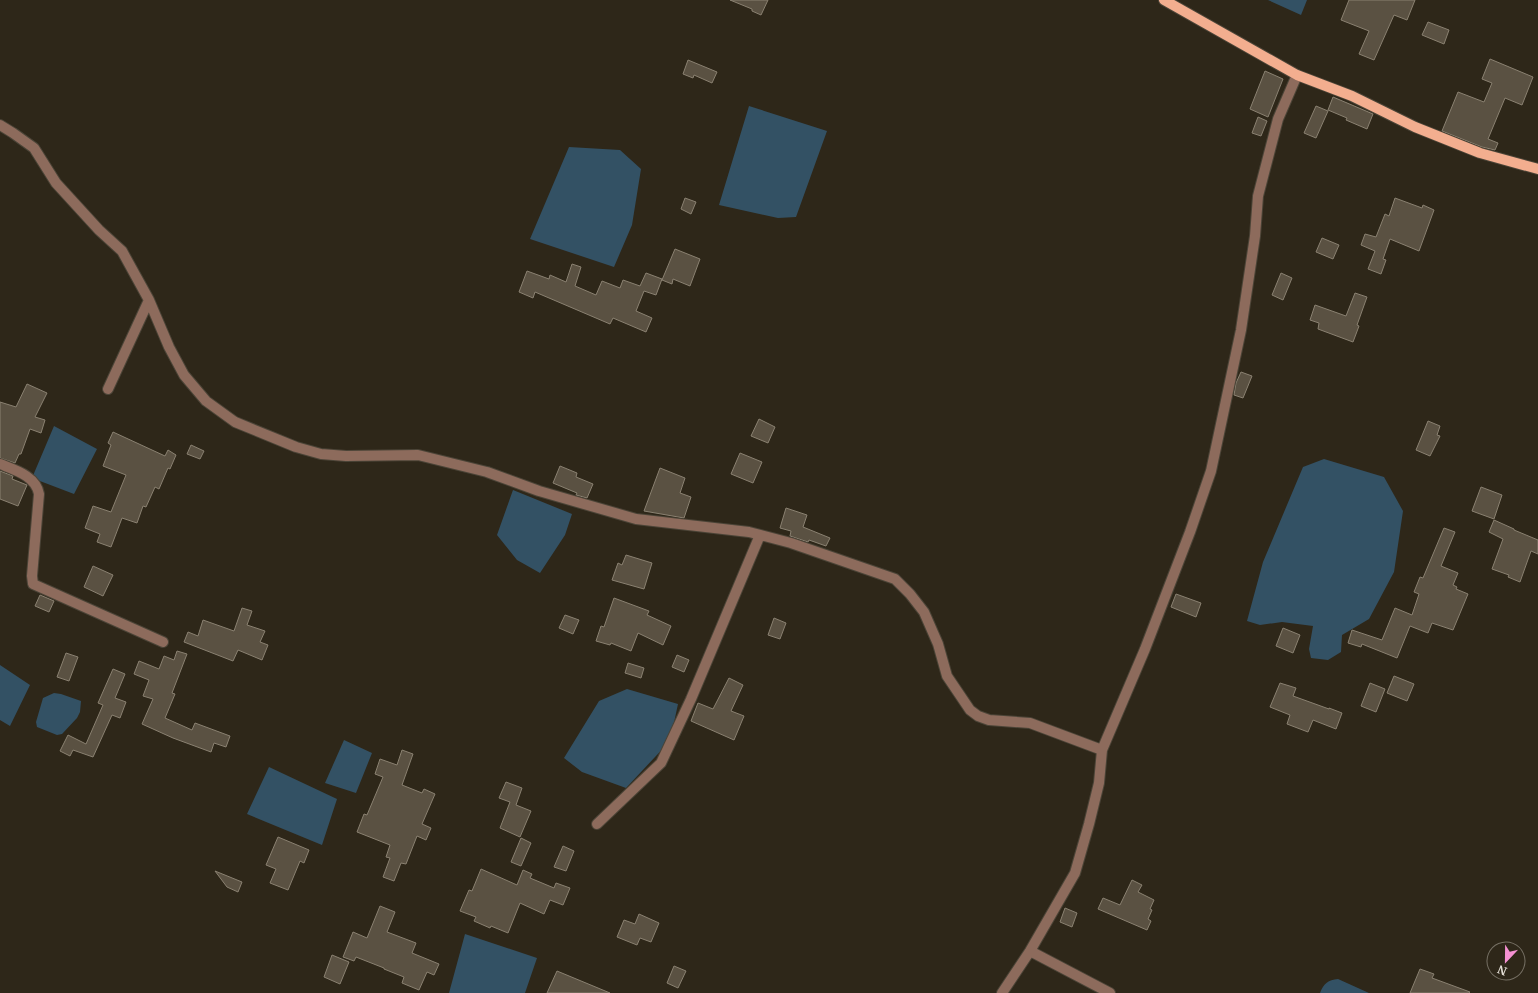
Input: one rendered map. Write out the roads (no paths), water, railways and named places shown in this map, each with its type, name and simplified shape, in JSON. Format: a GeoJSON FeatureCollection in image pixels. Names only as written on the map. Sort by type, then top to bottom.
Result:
{"type":"FeatureCollection","features":[{"type":"Feature","properties":{"kind":"main road"},"geometry":{"type":"LineString","coordinates":[[1164,0],[1297,75],[1352,96],[1415,127],[1480,153],[1538,169]]}},
{"type":"Feature","properties":{"kind":"street"},"geometry":{"type":"LineString","coordinates":[[1002,993],[1030,951],[1075,873],[1099,783],[1102,750],[1145,649],[1190,532],[1210,471],[1241,330],[1255,236],[1258,196],[1278,119],[1297,75]]}},
{"type":"Feature","properties":{"kind":"street"},"geometry":{"type":"LineString","coordinates":[[0,125],[34,148],[56,183],[98,230],[122,251],[149,300],[169,347],[184,375],[206,401],[235,422],[296,447],[321,454],[346,456],[418,455],[487,472],[539,491],[636,519],[749,532],[791,543],[895,579],[910,594],[924,612],[938,644],[947,676],[970,710],[978,716],[989,720],[1030,723],[1102,750]]}},
{"type":"Feature","properties":{"kind":"street"},"geometry":{"type":"LineString","coordinates":[[108,389],[149,300]]}},
{"type":"Feature","properties":{"kind":"street"},"geometry":{"type":"LineString","coordinates":[[0,464],[26,476],[36,485],[38,489],[39,494],[32,576],[33,584],[162,642]]}},
{"type":"Feature","properties":{"kind":"street"},"geometry":{"type":"LineString","coordinates":[[597,824],[661,763],[691,699],[760,535]]}},
{"type":"Feature","properties":{"kind":"street"},"geometry":{"type":"LineString","coordinates":[[1030,951],[1110,993]]}},
{"type":"Feature","properties":{"kind":"water"},"geometry":{"type":"Polygon","coordinates":[[[1268,0],[1307,0],[1301,15],[1268,0]]]}},
{"type":"Feature","properties":{"kind":"water"},"geometry":{"type":"Polygon","coordinates":[[[749,106],[827,131],[796,217],[778,218],[719,205],[749,106]]]}},
{"type":"Feature","properties":{"kind":"water"},"geometry":{"type":"Polygon","coordinates":[[[569,147],[620,150],[641,169],[632,225],[614,267],[530,239],[569,147]]]}},
{"type":"Feature","properties":{"kind":"water"},"geometry":{"type":"Polygon","coordinates":[[[54,426],[97,449],[74,494],[32,478],[54,426]]]}},
{"type":"Feature","properties":{"kind":"water"},"geometry":{"type":"Polygon","coordinates":[[[1324,459],[1384,477],[1403,511],[1394,572],[1369,619],[1342,635],[1341,652],[1328,660],[1311,658],[1309,649],[1313,626],[1282,622],[1260,625],[1247,621],[1263,562],[1303,467],[1324,459]]]}},
{"type":"Feature","properties":{"kind":"water"},"geometry":{"type":"Polygon","coordinates":[[[513,490],[572,514],[565,535],[540,573],[517,560],[497,535],[513,490]]]}},
{"type":"Feature","properties":{"kind":"water"},"geometry":{"type":"Polygon","coordinates":[[[0,665],[30,685],[10,726],[0,720],[0,665]]]}},
{"type":"Feature","properties":{"kind":"water"},"geometry":{"type":"Polygon","coordinates":[[[627,689],[678,704],[670,741],[626,788],[582,772],[564,758],[599,701],[627,689]]]}},
{"type":"Feature","properties":{"kind":"water"},"geometry":{"type":"Polygon","coordinates":[[[54,693],[81,701],[80,712],[77,718],[62,734],[57,735],[37,727],[36,722],[43,698],[54,693]]]}},
{"type":"Feature","properties":{"kind":"water"},"geometry":{"type":"Polygon","coordinates":[[[344,740],[372,753],[356,793],[325,783],[344,740]]]}},
{"type":"Feature","properties":{"kind":"water"},"geometry":{"type":"Polygon","coordinates":[[[269,767],[337,799],[322,845],[247,814],[269,767]]]}},
{"type":"Feature","properties":{"kind":"water"},"geometry":{"type":"Polygon","coordinates":[[[465,934],[537,958],[525,993],[449,993],[465,934]]]}},
{"type":"Feature","properties":{"kind":"water"},"geometry":{"type":"Polygon","coordinates":[[[1338,979],[1369,993],[1320,993],[1327,983],[1338,979]]]}}]}
